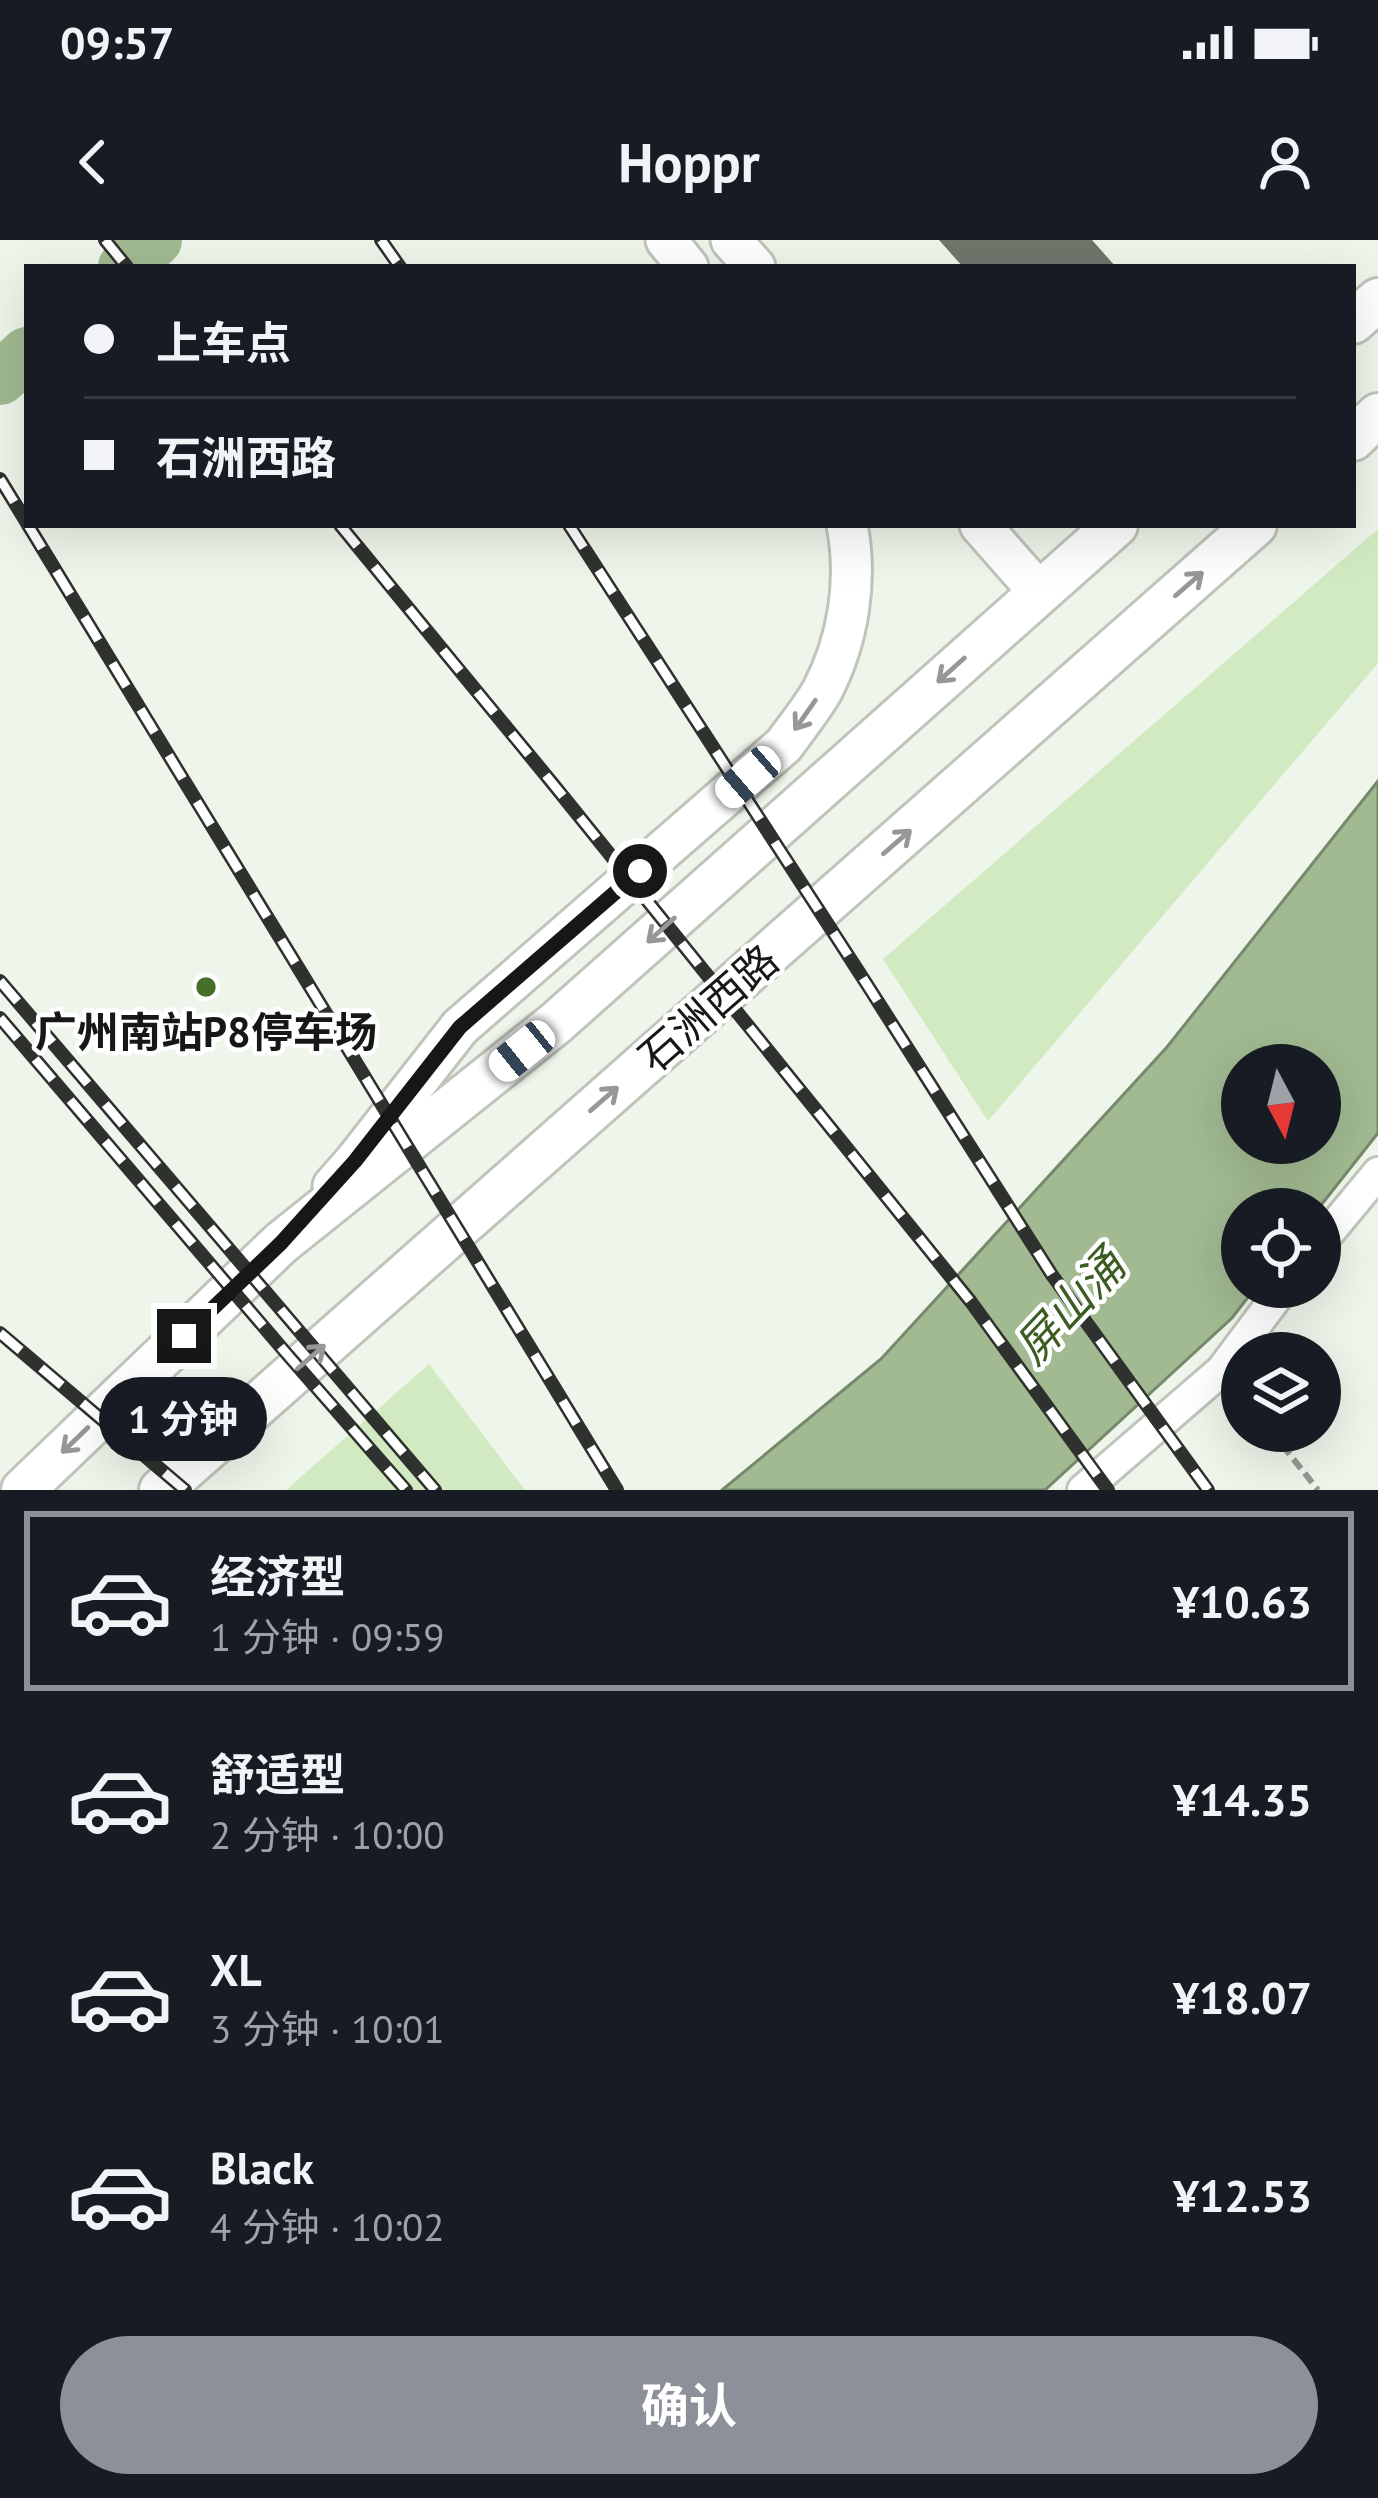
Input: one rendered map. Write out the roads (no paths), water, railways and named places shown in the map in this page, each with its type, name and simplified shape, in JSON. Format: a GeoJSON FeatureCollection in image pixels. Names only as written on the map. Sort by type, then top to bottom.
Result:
{"type":"FeatureCollection","features":[{"type":"Feature","properties":{"kind":"main road"},"geometry":{"type":"LineString","coordinates":[[23,1490],[281,1243],[556,1023],[1113,528]]}},
{"type":"Feature","properties":{"kind":"main road","name":"石洲西路"},"geometry":{"type":"LineString","coordinates":[[160,1490],[1253,528]]}},
{"type":"Feature","properties":{"kind":"street"},"geometry":{"type":"LineString","coordinates":[[666,240],[686,264]]}},
{"type":"Feature","properties":{"kind":"street"},"geometry":{"type":"LineString","coordinates":[[731,240],[752,264]]}},
{"type":"Feature","properties":{"kind":"street"},"geometry":{"type":"LineString","coordinates":[[281,1243],[355,1161],[460,1027],[784,746],[820,694],[842,647],[852,580],[847,528]]}},
{"type":"Feature","properties":{"kind":"street"},"geometry":{"type":"LineString","coordinates":[[983,528],[1039,592]]}},
{"type":"Feature","properties":{"kind":"street"},"geometry":{"type":"LineString","coordinates":[[1341,1218],[1378,1173]]}},
{"type":"Feature","properties":{"kind":"street"},"geometry":{"type":"LineString","coordinates":[[1083,1490],[1222,1370],[1268,1308]]}},
{"type":"Feature","properties":{"kind":"water","name":"屏山涌"},"geometry":{"type":"Polygon","coordinates":[[[1378,781],[1378,1133],[1335,1188],[1221,1188],[1221,1308],[1240,1308],[1232,1318],[1045,1490],[722,1490],[881,1359],[1167,1047],[1378,781]]]}},
{"type":"Feature","properties":{"kind":"waterway"},"geometry":{"type":"LineString","coordinates":[[128,264],[155,240]]}},
{"type":"Feature","properties":{"kind":"waterway"},"geometry":{"type":"LineString","coordinates":[[0,378],[24,357]]}},
{"type":"Feature","properties":{"kind":"railway"},"geometry":{"type":"LineString","coordinates":[[105,240],[125,264]]}},
{"type":"Feature","properties":{"kind":"railway"},"geometry":{"type":"LineString","coordinates":[[381,240],[398,264]]}},
{"type":"Feature","properties":{"kind":"railway"},"geometry":{"type":"LineString","coordinates":[[0,479],[24,518]]}},
{"type":"Feature","properties":{"kind":"railway"},"geometry":{"type":"LineString","coordinates":[[30,528],[617,1490]]}},
{"type":"Feature","properties":{"kind":"railway"},"geometry":{"type":"LineString","coordinates":[[342,528],[971,1302],[1108,1490]]}},
{"type":"Feature","properties":{"kind":"railway"},"geometry":{"type":"LineString","coordinates":[[571,528],[1052,1275],[1208,1490]]}},
{"type":"Feature","properties":{"kind":"railway"},"geometry":{"type":"LineString","coordinates":[[0,981],[435,1490]]}},
{"type":"Feature","properties":{"kind":"railway"},"geometry":{"type":"LineString","coordinates":[[0,1018],[406,1490]]}},
{"type":"Feature","properties":{"kind":"railway"},"geometry":{"type":"LineString","coordinates":[[0,1333],[185,1490]]}},
{"type":"Feature","properties":{"kind":"place","name":"广州南站P8停车场"},"geometry":{"type":"Point","coordinates":[206,987]}}]}
